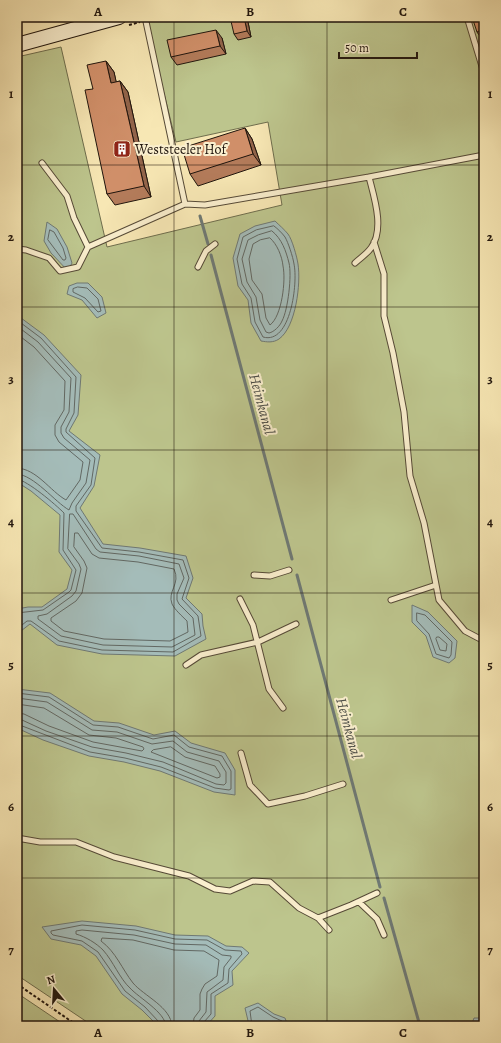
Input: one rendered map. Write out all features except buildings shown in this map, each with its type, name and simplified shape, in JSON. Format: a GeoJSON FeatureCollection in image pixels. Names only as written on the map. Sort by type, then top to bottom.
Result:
{"type":"FeatureCollection","features":[{"type":"Feature","properties":{"kind":"street"},"geometry":{"type":"LineString","coordinates":[[17,45],[119,17]]}},
{"type":"Feature","properties":{"kind":"lane"},"geometry":{"type":"LineString","coordinates":[[145,17],[185,204]]}},
{"type":"Feature","properties":{"kind":"lane"},"geometry":{"type":"LineString","coordinates":[[467,17],[484,73]]}},
{"type":"Feature","properties":{"kind":"lane"},"geometry":{"type":"LineString","coordinates":[[17,249],[26,250],[48,258],[60,271],[78,267],[88,247],[185,204],[206,205],[369,177],[484,154]]}},
{"type":"Feature","properties":{"kind":"lane"},"geometry":{"type":"LineString","coordinates":[[42,163],[68,196],[74,218],[88,247]]}},
{"type":"Feature","properties":{"kind":"lane"},"geometry":{"type":"LineString","coordinates":[[355,263],[372,247],[377,233],[377,208],[369,177]]}},
{"type":"Feature","properties":{"kind":"lane"},"geometry":{"type":"LineString","coordinates":[[374,242],[384,274],[384,316],[394,353],[404,412],[410,476],[424,523],[439,600],[465,630],[484,641]]}},
{"type":"Feature","properties":{"kind":"lane"},"geometry":{"type":"LineString","coordinates":[[198,267],[206,251],[215,244]]}},
{"type":"Feature","properties":{"kind":"lane"},"geometry":{"type":"LineString","coordinates":[[254,575],[270,576],[290,570]]}},
{"type":"Feature","properties":{"kind":"lane"},"geometry":{"type":"LineString","coordinates":[[391,600],[436,586]]}},
{"type":"Feature","properties":{"kind":"lane"},"geometry":{"type":"LineString","coordinates":[[240,600],[253,624],[268,689],[283,708]]}},
{"type":"Feature","properties":{"kind":"lane"},"geometry":{"type":"LineString","coordinates":[[186,665],[201,655],[258,642],[296,624]]}},
{"type":"Feature","properties":{"kind":"lane"},"geometry":{"type":"LineString","coordinates":[[241,753],[250,785],[268,804],[305,796],[343,784]]}},
{"type":"Feature","properties":{"kind":"lane"},"geometry":{"type":"LineString","coordinates":[[17,838],[40,842],[76,842],[114,857],[188,876],[215,889],[230,891],[253,881],[270,882],[299,908],[318,918],[329,930]]}},
{"type":"Feature","properties":{"kind":"lane"},"geometry":{"type":"LineString","coordinates":[[318,918],[376,894]]}},
{"type":"Feature","properties":{"kind":"lane"},"geometry":{"type":"LineString","coordinates":[[359,902],[377,920],[384,935]]}},
{"type":"Feature","properties":{"kind":"path"},"geometry":{"type":"LineString","coordinates":[[17,984],[78,1026]]}},
{"type":"Feature","properties":{"kind":"green space"},"geometry":{"type":"Polygon","coordinates":[[[145,17],[484,17],[484,1026],[93,1026],[17,975],[17,57],[61,47],[107,247],[282,205],[268,122],[176,142],[145,17]]]}},
{"type":"Feature","properties":{"kind":"green space"},"geometry":{"type":"Polygon","coordinates":[[[17,993],[66,1026],[17,1026],[17,993]]]}},
{"type":"Feature","properties":{"kind":"water"},"geometry":{"type":"Polygon","coordinates":[[[275,221],[290,236],[297,261],[299,282],[296,304],[290,325],[279,339],[268,342],[261,341],[251,323],[248,300],[238,286],[233,258],[240,234],[255,226],[275,221]]]}},
{"type":"Feature","properties":{"kind":"water"},"geometry":{"type":"Polygon","coordinates":[[[47,222],[57,229],[67,247],[72,263],[68,271],[51,253],[44,241],[47,222]]]}},
{"type":"Feature","properties":{"kind":"water"},"geometry":{"type":"Polygon","coordinates":[[[77,283],[88,283],[102,297],[106,313],[97,318],[82,300],[67,294],[69,286],[77,283]]]}},
{"type":"Feature","properties":{"kind":"water"},"geometry":{"type":"Polygon","coordinates":[[[17,315],[44,335],[81,375],[78,415],[69,431],[100,455],[94,486],[80,508],[103,544],[140,548],[186,556],[193,578],[186,598],[202,614],[206,639],[175,656],[102,654],[57,645],[30,624],[17,634],[17,609],[42,607],[67,589],[72,570],[59,552],[60,515],[31,491],[17,482],[17,315]]]}},
{"type":"Feature","properties":{"kind":"water"},"geometry":{"type":"Polygon","coordinates":[[[412,605],[428,612],[457,641],[455,658],[449,663],[433,657],[426,636],[412,622],[412,605]]]}},
{"type":"Feature","properties":{"kind":"water"},"geometry":{"type":"Polygon","coordinates":[[[17,689],[50,693],[94,721],[119,723],[154,735],[175,731],[191,743],[225,753],[235,770],[235,795],[214,792],[160,771],[124,762],[89,756],[43,740],[17,728],[17,689]]]}},
{"type":"Feature","properties":{"kind":"water"},"geometry":{"type":"Polygon","coordinates":[[[82,921],[136,926],[175,935],[208,936],[226,946],[242,947],[249,953],[232,971],[233,985],[215,996],[215,1016],[206,1026],[157,1025],[142,1010],[122,994],[96,956],[81,945],[51,939],[42,927],[82,921]]]}},
{"type":"Feature","properties":{"kind":"water"},"geometry":{"type":"Polygon","coordinates":[[[258,1003],[274,1014],[285,1018],[288,1026],[249,1025],[245,1008],[258,1003]]]}},
{"type":"Feature","properties":{"kind":"water"},"geometry":{"type":"Polygon","coordinates":[[[474,1018],[484,1018],[484,1026],[471,1026],[474,1018]]]}},
{"type":"Feature","properties":{"kind":"waterway","name":"Heimkanal"},"geometry":{"type":"LineString","coordinates":[[200,216],[208,244]]}},
{"type":"Feature","properties":{"kind":"waterway","name":"Heimkanal"},"geometry":{"type":"LineString","coordinates":[[211,255],[292,559]]}},
{"type":"Feature","properties":{"kind":"waterway","name":"Heimkanal"},"geometry":{"type":"LineString","coordinates":[[297,575],[380,887]]}},
{"type":"Feature","properties":{"kind":"waterway","name":"Heimkanal"},"geometry":{"type":"LineString","coordinates":[[384,898],[420,1026]]}},
{"type":"Feature","properties":{"kind":"place","name":"Weststeeler Hof"},"geometry":{"type":"Point","coordinates":[122,149]}}]}
